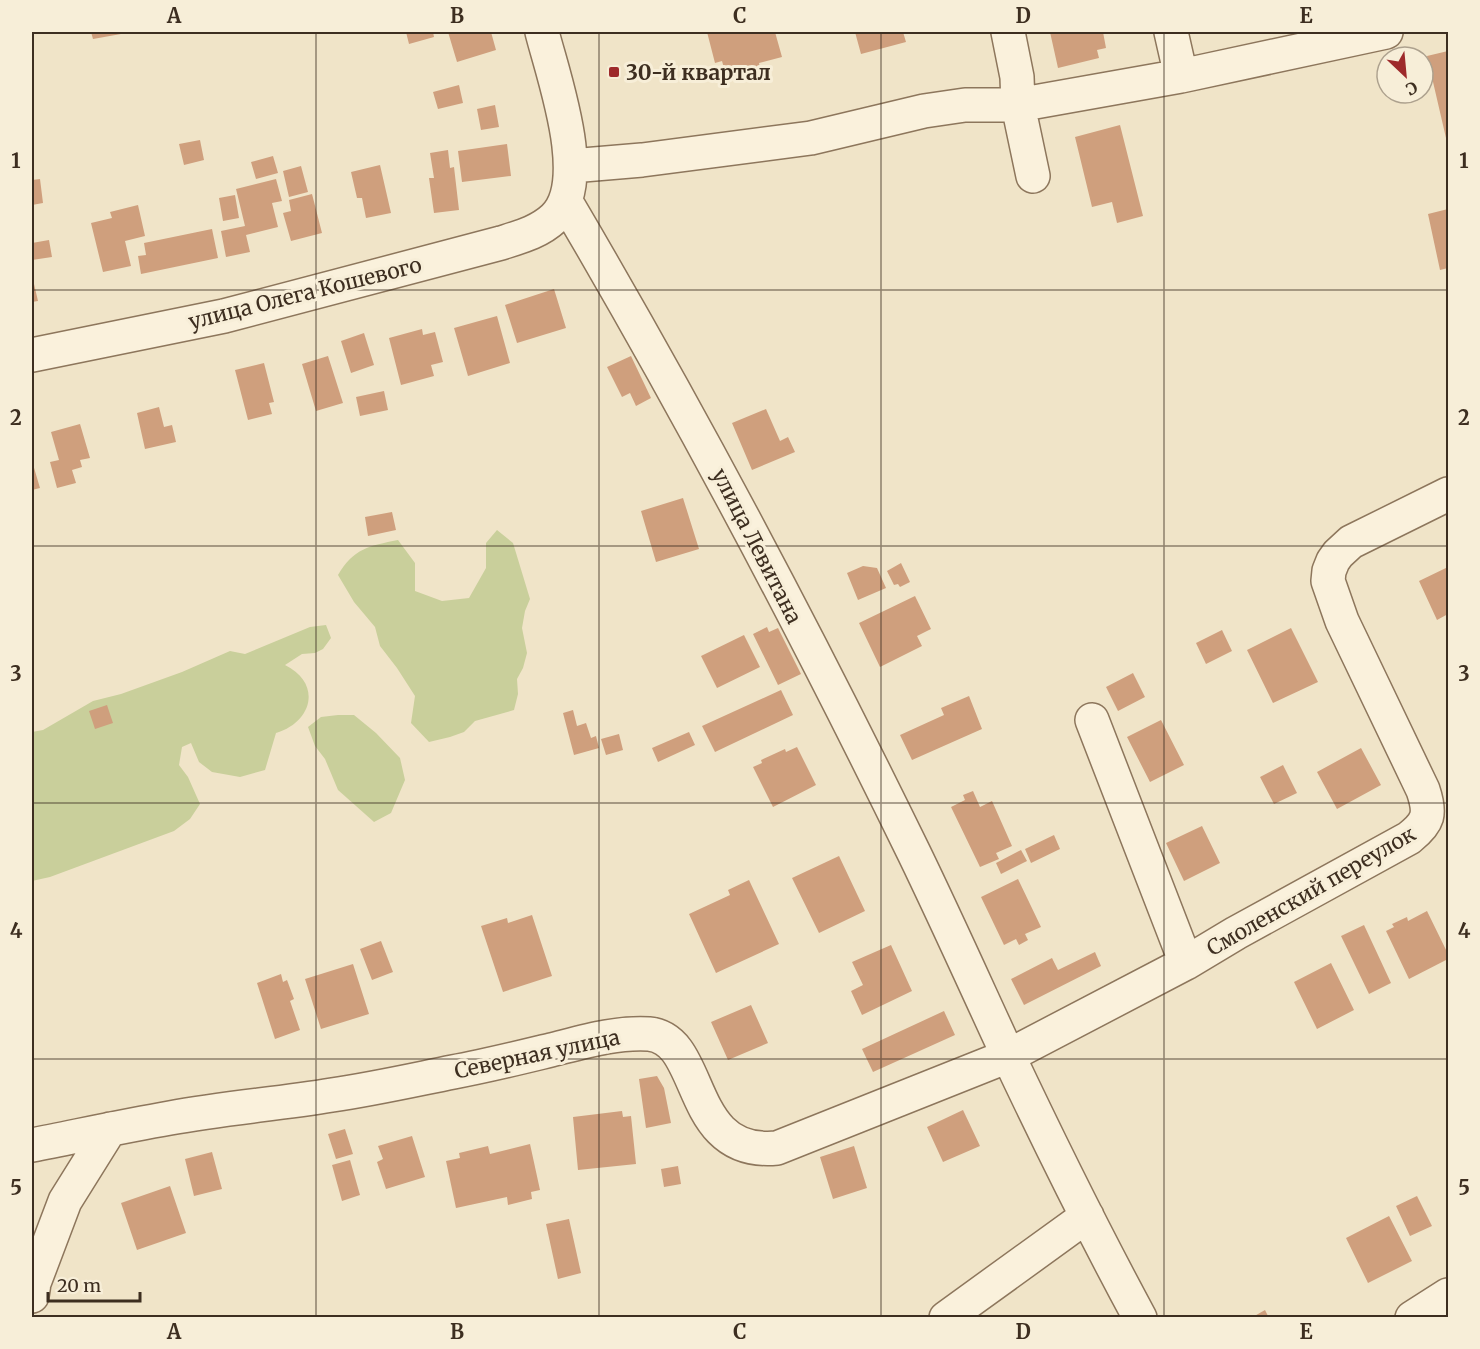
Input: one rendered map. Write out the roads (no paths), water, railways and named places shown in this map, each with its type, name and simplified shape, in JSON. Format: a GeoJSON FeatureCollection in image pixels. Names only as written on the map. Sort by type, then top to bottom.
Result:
{"type":"FeatureCollection","features":[{"type":"Feature","properties":{"kind":"street"},"geometry":{"type":"LineString","coordinates":[[542,32],[565,123],[571,166],[571,184],[566,202]]}},
{"type":"Feature","properties":{"kind":"street"},"geometry":{"type":"LineString","coordinates":[[1008,32],[1017,77],[1018,105],[1033,176]]}},
{"type":"Feature","properties":{"kind":"street"},"geometry":{"type":"LineString","coordinates":[[1171,32],[1181,76]]}},
{"type":"Feature","properties":{"kind":"street"},"geometry":{"type":"LineString","coordinates":[[571,166],[642,160],[811,138],[924,111],[955,106],[1018,105],[1181,76],[1381,32]]}},
{"type":"Feature","properties":{"kind":"street","name":"улица Олега Кошевого"},"geometry":{"type":"LineString","coordinates":[[32,355],[224,316],[501,243],[532,233],[544,226],[556,217],[566,202]]}},
{"type":"Feature","properties":{"kind":"street","name":"улица Левитана"},"geometry":{"type":"LineString","coordinates":[[566,202],[727,487],[914,854],[1008,1056],[1140,1317]]}},
{"type":"Feature","properties":{"kind":"street","name":"Смоленский переулок"},"geometry":{"type":"LineString","coordinates":[[1008,1056],[1186,963],[1409,838],[1425,822],[1428,805],[1423,790],[1334,601],[1328,581],[1329,571],[1338,554],[1360,537],[1449,494]]}},
{"type":"Feature","properties":{"kind":"street"},"geometry":{"type":"LineString","coordinates":[[1092,720],[1186,963]]}},
{"type":"Feature","properties":{"kind":"street","name":"Северная улица"},"geometry":{"type":"LineString","coordinates":[[32,1144],[171,1117],[333,1095],[499,1063],[608,1036],[651,1034],[665,1040],[679,1053],[709,1117],[722,1131],[734,1142],[764,1150],[777,1148],[1008,1056]]}},
{"type":"Feature","properties":{"kind":"street"},"geometry":{"type":"LineString","coordinates":[[32,1296],[34,1283],[65,1202],[110,1129]]}},
{"type":"Feature","properties":{"kind":"street"},"geometry":{"type":"LineString","coordinates":[[946,1317],[1087,1216]]}},
{"type":"Feature","properties":{"kind":"street"},"geometry":{"type":"LineString","coordinates":[[1412,1317],[1449,1295]]}},
{"type":"Feature","properties":{"kind":"place","name":"30-й квартал"},"geometry":{"type":"Point","coordinates":[614,72]}}]}
